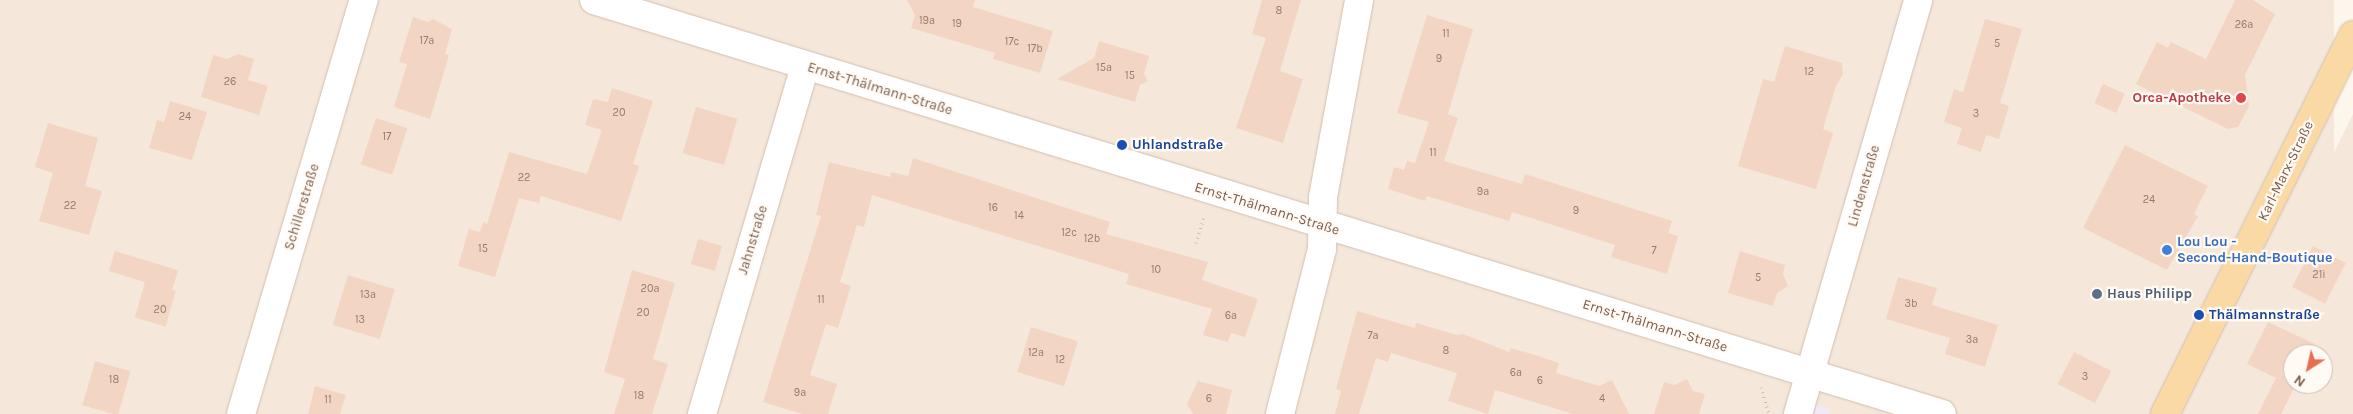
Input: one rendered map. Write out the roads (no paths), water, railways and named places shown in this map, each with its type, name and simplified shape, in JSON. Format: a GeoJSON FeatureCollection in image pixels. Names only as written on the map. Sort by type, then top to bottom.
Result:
{"type":"FeatureCollection","features":[{"type":"Feature","properties":{"kind":"main road","name":"Karl-Marx-Straße"},"geometry":{"type":"LineString","coordinates":[[2165,414],[2353,35]]}},
{"type":"Feature","properties":{"kind":"street","name":"Schillerstraße"},"geometry":{"type":"LineString","coordinates":[[241,414],[364,0]]}},
{"type":"Feature","properties":{"kind":"street","name":"Ernst-Thälmann-Straße"},"geometry":{"type":"LineString","coordinates":[[594,0],[1323,227],[1809,372],[1942,414]]}},
{"type":"Feature","properties":{"kind":"street"},"geometry":{"type":"LineString","coordinates":[[1280,414],[1322,249],[1323,197],[1359,0]]}},
{"type":"Feature","properties":{"kind":"street","name":"Lindenstraße"},"geometry":{"type":"LineString","coordinates":[[1798,414],[1918,0]]}},
{"type":"Feature","properties":{"kind":"street","name":"Jahnstraße"},"geometry":{"type":"LineString","coordinates":[[702,414],[805,66]]}},
{"type":"Feature","properties":{"kind":"place","name":"Orca-Apotheke"},"geometry":{"type":"Point","coordinates":[2241,98]}},
{"type":"Feature","properties":{"kind":"place","name":"Uhlandstraße"},"geometry":{"type":"Point","coordinates":[1122,145]}},
{"type":"Feature","properties":{"kind":"place","name":"Lou Lou - Second-Hand-Boutique"},"geometry":{"type":"Point","coordinates":[2167,250]}},
{"type":"Feature","properties":{"kind":"place","name":"Haus Philipp"},"geometry":{"type":"Point","coordinates":[2097,294]}},
{"type":"Feature","properties":{"kind":"place","name":"Thälmannstraße"},"geometry":{"type":"Point","coordinates":[2199,315]}}]}
